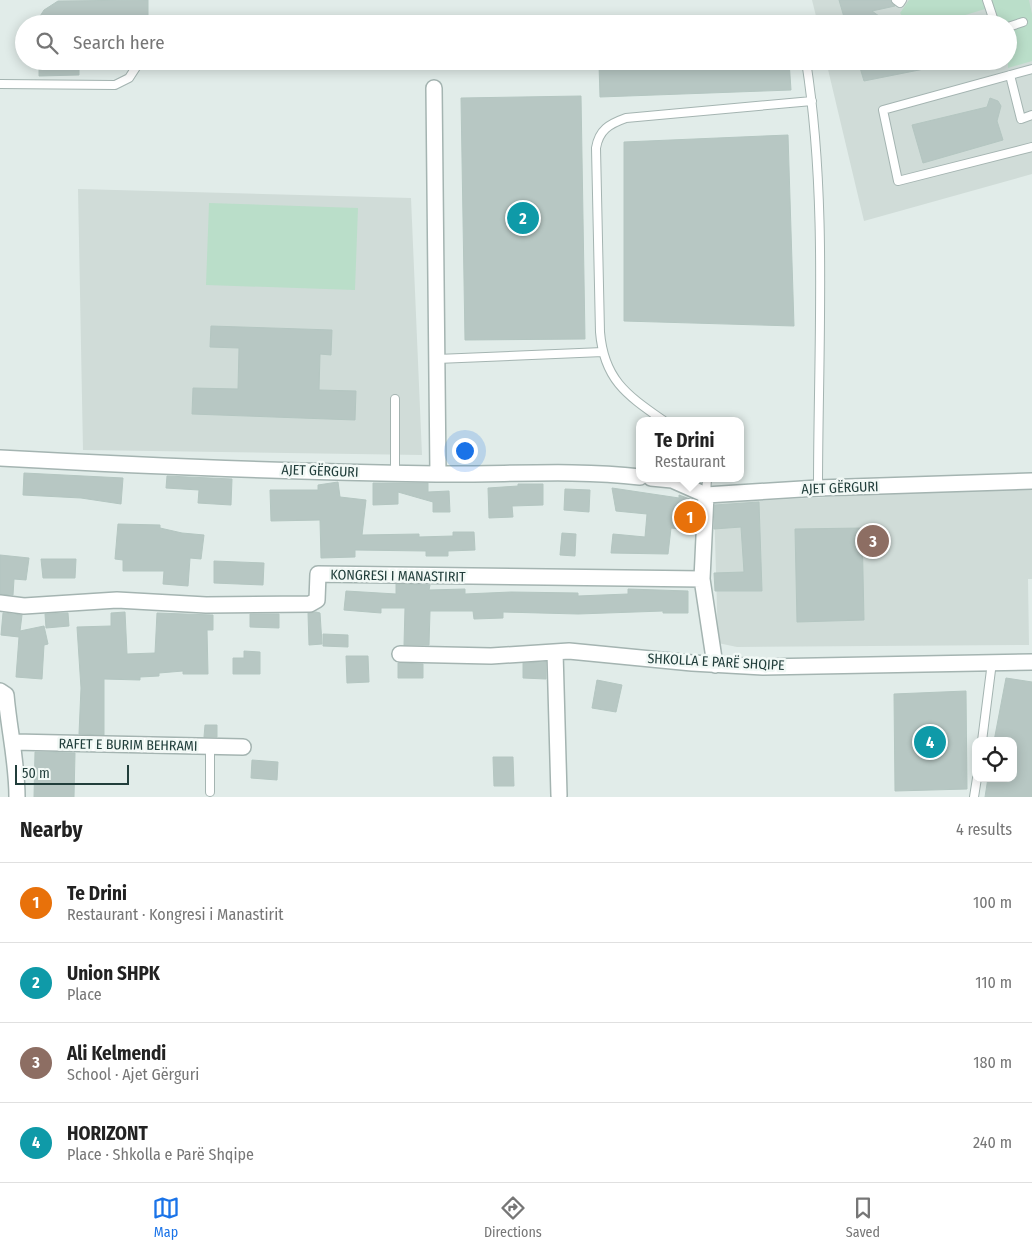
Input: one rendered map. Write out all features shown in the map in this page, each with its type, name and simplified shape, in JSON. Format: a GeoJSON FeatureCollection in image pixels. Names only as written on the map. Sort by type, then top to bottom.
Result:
{"type":"FeatureCollection","features":[{"type":"Feature","properties":{"kind":"street"},"geometry":{"type":"LineString","coordinates":[[434,88],[438,474]]}},
{"type":"Feature","properties":{"kind":"street","name":"AJET GËRGURI"},"geometry":{"type":"LineString","coordinates":[[0,458],[395,473],[596,472],[636,477]]}},
{"type":"Feature","properties":{"kind":"street","name":"AJET GËRGURI"},"geometry":{"type":"LineString","coordinates":[[677,482],[706,495],[818,488],[1032,481]]}},
{"type":"Feature","properties":{"kind":"street"},"geometry":{"type":"LineString","coordinates":[[706,495],[702,579],[715,665]]}},
{"type":"Feature","properties":{"kind":"street","name":"KONGRESI I MANASTIRIT"},"geometry":{"type":"LineString","coordinates":[[0,603],[24,606],[117,600],[198,605],[310,604],[317,600],[318,574],[702,579]]}},
{"type":"Feature","properties":{"kind":"street","name":"SHKOLLA E PARË SHQIPE"},"geometry":{"type":"LineString","coordinates":[[400,654],[491,656],[569,651],[715,665],[834,667],[1032,662]]}},
{"type":"Feature","properties":{"kind":"street"},"geometry":{"type":"LineString","coordinates":[[555,652],[558,795]]}},
{"type":"Feature","properties":{"kind":"street"},"geometry":{"type":"LineString","coordinates":[[0,691],[6,695],[8,726],[14,742],[16,797]]}},
{"type":"Feature","properties":{"kind":"street","name":"RAFET E BURIM BEHRAMI"},"geometry":{"type":"LineString","coordinates":[[14,742],[243,747]]}},
{"type":"Feature","properties":{"kind":"lane"},"geometry":{"type":"LineString","coordinates":[[896,0],[900,3],[902,0]]}},
{"type":"Feature","properties":{"kind":"lane"},"geometry":{"type":"LineString","coordinates":[[987,0],[992,15]]}},
{"type":"Feature","properties":{"kind":"lane"},"geometry":{"type":"LineString","coordinates":[[1017,24],[1023,22]]}},
{"type":"Feature","properties":{"kind":"lane"},"geometry":{"type":"LineString","coordinates":[[1032,69],[883,110],[898,181],[1032,147]]}},
{"type":"Feature","properties":{"kind":"lane"},"geometry":{"type":"LineString","coordinates":[[0,84],[115,84],[129,78],[134,70]]}},
{"type":"Feature","properties":{"kind":"lane"},"geometry":{"type":"LineString","coordinates":[[807,70],[812,101],[819,235],[818,488]]}},
{"type":"Feature","properties":{"kind":"lane"},"geometry":{"type":"LineString","coordinates":[[1010,75],[1021,119],[1032,115]]}},
{"type":"Feature","properties":{"kind":"lane"},"geometry":{"type":"LineString","coordinates":[[659,417],[620,387],[611,376],[602,352],[596,148],[598,139],[604,129],[626,118],[812,101]]}},
{"type":"Feature","properties":{"kind":"lane"},"geometry":{"type":"LineString","coordinates":[[437,358],[602,352]]}},
{"type":"Feature","properties":{"kind":"lane"},"geometry":{"type":"LineString","coordinates":[[395,399],[395,473]]}},
{"type":"Feature","properties":{"kind":"lane"},"geometry":{"type":"LineString","coordinates":[[706,495],[707,482]]}},
{"type":"Feature","properties":{"kind":"lane"},"geometry":{"type":"LineString","coordinates":[[983,737],[992,662]]}},
{"type":"Feature","properties":{"kind":"lane"},"geometry":{"type":"LineString","coordinates":[[210,746],[210,792]]}},
{"type":"Feature","properties":{"kind":"lane"},"geometry":{"type":"LineString","coordinates":[[974,797],[976,782]]}},
{"type":"Feature","properties":{"kind":"shaded area"},"geometry":{"type":"Polygon","coordinates":[[[812,0],[1032,0],[1032,174],[864,221],[828,70],[1017,70],[1017,15],[816,15],[812,0]]]}},
{"type":"Feature","properties":{"kind":"shaded area"},"geometry":{"type":"Polygon","coordinates":[[[78,189],[411,198],[422,455],[83,450],[78,189]]]}},
{"type":"Feature","properties":{"kind":"shaded area"},"geometry":{"type":"Polygon","coordinates":[[[1032,486],[1032,579],[1028,579],[1029,645],[737,647],[718,643],[714,503],[1032,486]]]}},
{"type":"Feature","properties":{"kind":"green space"},"geometry":{"type":"Polygon","coordinates":[[[909,0],[982,0],[985,9],[965,15],[901,15],[900,13],[909,0]]]}},
{"type":"Feature","properties":{"kind":"green space"},"geometry":{"type":"Polygon","coordinates":[[[990,0],[1029,0],[1032,14],[1032,61],[1017,65],[1017,15],[994,15],[990,0]]]}},
{"type":"Feature","properties":{"kind":"green space"},"geometry":{"type":"Polygon","coordinates":[[[209,203],[358,208],[355,290],[206,285],[209,203]]]}},
{"type":"Feature","properties":{"kind":"building"},"geometry":{"type":"Polygon","coordinates":[[[148,0],[148,15],[41,15],[44,10],[58,1],[148,0]]]}},
{"type":"Feature","properties":{"kind":"building"},"geometry":{"type":"Polygon","coordinates":[[[839,0],[890,0],[895,6],[872,11],[878,15],[843,15],[839,0]]]}},
{"type":"Feature","properties":{"kind":"building"},"geometry":{"type":"Polygon","coordinates":[[[39,70],[79,70],[79,75],[39,76],[39,70]]]}},
{"type":"Feature","properties":{"kind":"building"},"geometry":{"type":"Polygon","coordinates":[[[599,70],[790,70],[791,90],[600,97],[599,70]]]}},
{"type":"Feature","properties":{"kind":"building"},"geometry":{"type":"Polygon","coordinates":[[[861,70],[919,70],[864,81],[861,70]]]}},
{"type":"Feature","properties":{"kind":"building"},"geometry":{"type":"Polygon","coordinates":[[[581,96],[585,339],[465,340],[461,98],[581,96]]]}},
{"type":"Feature","properties":{"kind":"building"},"geometry":{"type":"Polygon","coordinates":[[[990,98],[998,101],[1001,106],[997,121],[1003,140],[923,163],[912,125],[987,107],[990,98]]]}},
{"type":"Feature","properties":{"kind":"building"},"geometry":{"type":"Polygon","coordinates":[[[788,135],[794,326],[624,321],[624,142],[788,135]]]}},
{"type":"Feature","properties":{"kind":"building"},"geometry":{"type":"Polygon","coordinates":[[[211,326],[332,330],[331,355],[320,354],[319,390],[356,391],[355,420],[192,414],[193,388],[238,389],[239,348],[210,347],[211,326]]]}},
{"type":"Feature","properties":{"kind":"building"},"geometry":{"type":"Polygon","coordinates":[[[24,473],[123,478],[121,504],[81,498],[23,495],[24,473]]]}},
{"type":"Feature","properties":{"kind":"building"},"geometry":{"type":"Polygon","coordinates":[[[167,476],[232,479],[231,505],[198,503],[199,490],[166,488],[167,476]]]}},
{"type":"Feature","properties":{"kind":"building"},"geometry":{"type":"Polygon","coordinates":[[[338,482],[340,497],[366,500],[362,535],[419,534],[419,537],[453,536],[453,532],[474,532],[475,550],[448,551],[448,556],[426,556],[426,551],[355,550],[355,557],[321,558],[320,520],[271,521],[270,490],[318,490],[318,485],[338,482]]]}},
{"type":"Feature","properties":{"kind":"building"},"geometry":{"type":"Polygon","coordinates":[[[373,483],[428,483],[428,492],[449,491],[450,512],[433,512],[433,502],[398,492],[398,504],[373,505],[373,483]]]}},
{"type":"Feature","properties":{"kind":"building"},"geometry":{"type":"Polygon","coordinates":[[[518,484],[543,484],[543,505],[512,506],[513,517],[489,518],[488,488],[518,486],[518,484]]]}},
{"type":"Feature","properties":{"kind":"building"},"geometry":{"type":"Polygon","coordinates":[[[612,488],[679,498],[679,495],[695,501],[695,531],[671,528],[668,554],[611,553],[613,534],[645,537],[647,514],[616,511],[612,488]]]}},
{"type":"Feature","properties":{"kind":"building"},"geometry":{"type":"Polygon","coordinates":[[[565,489],[590,490],[589,512],[564,510],[565,489]]]}},
{"type":"Feature","properties":{"kind":"building"},"geometry":{"type":"Polygon","coordinates":[[[759,502],[762,591],[715,591],[714,573],[744,572],[741,527],[714,529],[715,505],[759,502]]]}},
{"type":"Feature","properties":{"kind":"building"},"geometry":{"type":"Polygon","coordinates":[[[118,524],[160,525],[160,528],[182,533],[204,535],[201,559],[190,558],[188,586],[163,584],[164,571],[123,571],[123,560],[115,559],[118,524]]]}},
{"type":"Feature","properties":{"kind":"building"},"geometry":{"type":"Polygon","coordinates":[[[862,528],[864,620],[797,622],[795,529],[862,528]]]}},
{"type":"Feature","properties":{"kind":"building"},"geometry":{"type":"Polygon","coordinates":[[[562,533],[576,534],[575,556],[560,555],[562,533]]]}},
{"type":"Feature","properties":{"kind":"building"},"geometry":{"type":"Polygon","coordinates":[[[0,555],[29,558],[26,580],[14,579],[13,595],[0,594],[0,555]]]}},
{"type":"Feature","properties":{"kind":"building"},"geometry":{"type":"Polygon","coordinates":[[[41,559],[76,559],[75,578],[43,578],[41,559]]]}},
{"type":"Feature","properties":{"kind":"building"},"geometry":{"type":"Polygon","coordinates":[[[214,561],[264,563],[263,585],[214,583],[214,561]]]}},
{"type":"Feature","properties":{"kind":"building"},"geometry":{"type":"Polygon","coordinates":[[[396,584],[430,585],[429,590],[465,589],[465,594],[511,592],[578,593],[578,596],[628,594],[628,589],[688,591],[688,613],[663,613],[663,611],[578,614],[503,612],[503,618],[474,619],[473,611],[430,611],[429,645],[404,645],[405,608],[381,608],[381,613],[344,610],[346,591],[396,594],[396,584]]]}},
{"type":"Feature","properties":{"kind":"building"},"geometry":{"type":"Polygon","coordinates":[[[125,612],[127,654],[155,653],[157,613],[213,615],[213,630],[207,630],[208,674],[183,674],[183,671],[159,673],[159,676],[140,677],[140,680],[104,679],[104,735],[79,734],[81,688],[77,627],[111,626],[111,613],[125,612]]]}},
{"type":"Feature","properties":{"kind":"building"},"geometry":{"type":"Polygon","coordinates":[[[3,613],[22,615],[20,631],[44,626],[48,644],[44,645],[42,679],[16,677],[19,637],[1,635],[3,613]]]}},
{"type":"Feature","properties":{"kind":"building"},"geometry":{"type":"Polygon","coordinates":[[[68,613],[69,626],[46,628],[45,614],[68,613]]]}},
{"type":"Feature","properties":{"kind":"building"},"geometry":{"type":"Polygon","coordinates":[[[308,613],[320,613],[322,644],[309,645],[308,613]]]}},
{"type":"Feature","properties":{"kind":"building"},"geometry":{"type":"Polygon","coordinates":[[[250,614],[279,614],[279,628],[250,627],[250,614]]]}},
{"type":"Feature","properties":{"kind":"building"},"geometry":{"type":"Polygon","coordinates":[[[323,634],[348,635],[348,647],[323,646],[323,634]]]}},
{"type":"Feature","properties":{"kind":"building"},"geometry":{"type":"Polygon","coordinates":[[[244,651],[260,652],[260,674],[233,674],[233,658],[244,658],[244,651]]]}},
{"type":"Feature","properties":{"kind":"building"},"geometry":{"type":"Polygon","coordinates":[[[346,656],[368,656],[369,682],[347,683],[346,656]]]}},
{"type":"Feature","properties":{"kind":"building"},"geometry":{"type":"Polygon","coordinates":[[[546,662],[546,679],[523,678],[523,663],[546,662]]]}},
{"type":"Feature","properties":{"kind":"building"},"geometry":{"type":"Polygon","coordinates":[[[398,663],[423,664],[423,678],[398,678],[398,663]]]}},
{"type":"Feature","properties":{"kind":"building"},"geometry":{"type":"Polygon","coordinates":[[[1006,678],[1032,682],[1032,797],[985,797],[987,782],[1017,782],[1017,737],[995,737],[1006,678]]]}},
{"type":"Feature","properties":{"kind":"building"},"geometry":{"type":"Polygon","coordinates":[[[597,680],[622,685],[616,712],[592,708],[597,680]]]}},
{"type":"Feature","properties":{"kind":"building"},"geometry":{"type":"Polygon","coordinates":[[[966,691],[967,789],[895,791],[894,694],[966,691]]]}},
{"type":"Feature","properties":{"kind":"building"},"geometry":{"type":"Polygon","coordinates":[[[205,725],[217,725],[217,737],[204,737],[205,725]]]}},
{"type":"Feature","properties":{"kind":"building"},"geometry":{"type":"Polygon","coordinates":[[[35,752],[75,753],[74,797],[34,797],[35,752]]]}},
{"type":"Feature","properties":{"kind":"building"},"geometry":{"type":"Polygon","coordinates":[[[493,757],[513,757],[514,786],[494,786],[493,757]]]}},
{"type":"Feature","properties":{"kind":"building"},"geometry":{"type":"Polygon","coordinates":[[[252,760],[278,762],[277,780],[251,778],[252,760]]]}},
{"type":"Feature","properties":{"kind":"place","name":"Union SHPK"},"geometry":{"type":"Point","coordinates":[523,218]}},
{"type":"Feature","properties":{"kind":"place","name":"Te Drini"},"geometry":{"type":"Point","coordinates":[690,517]}},
{"type":"Feature","properties":{"kind":"place","name":"Ali Kelmendi"},"geometry":{"type":"Point","coordinates":[873,541]}},
{"type":"Feature","properties":{"kind":"place","name":"HORIZONT"},"geometry":{"type":"Point","coordinates":[930,742]}}]}
